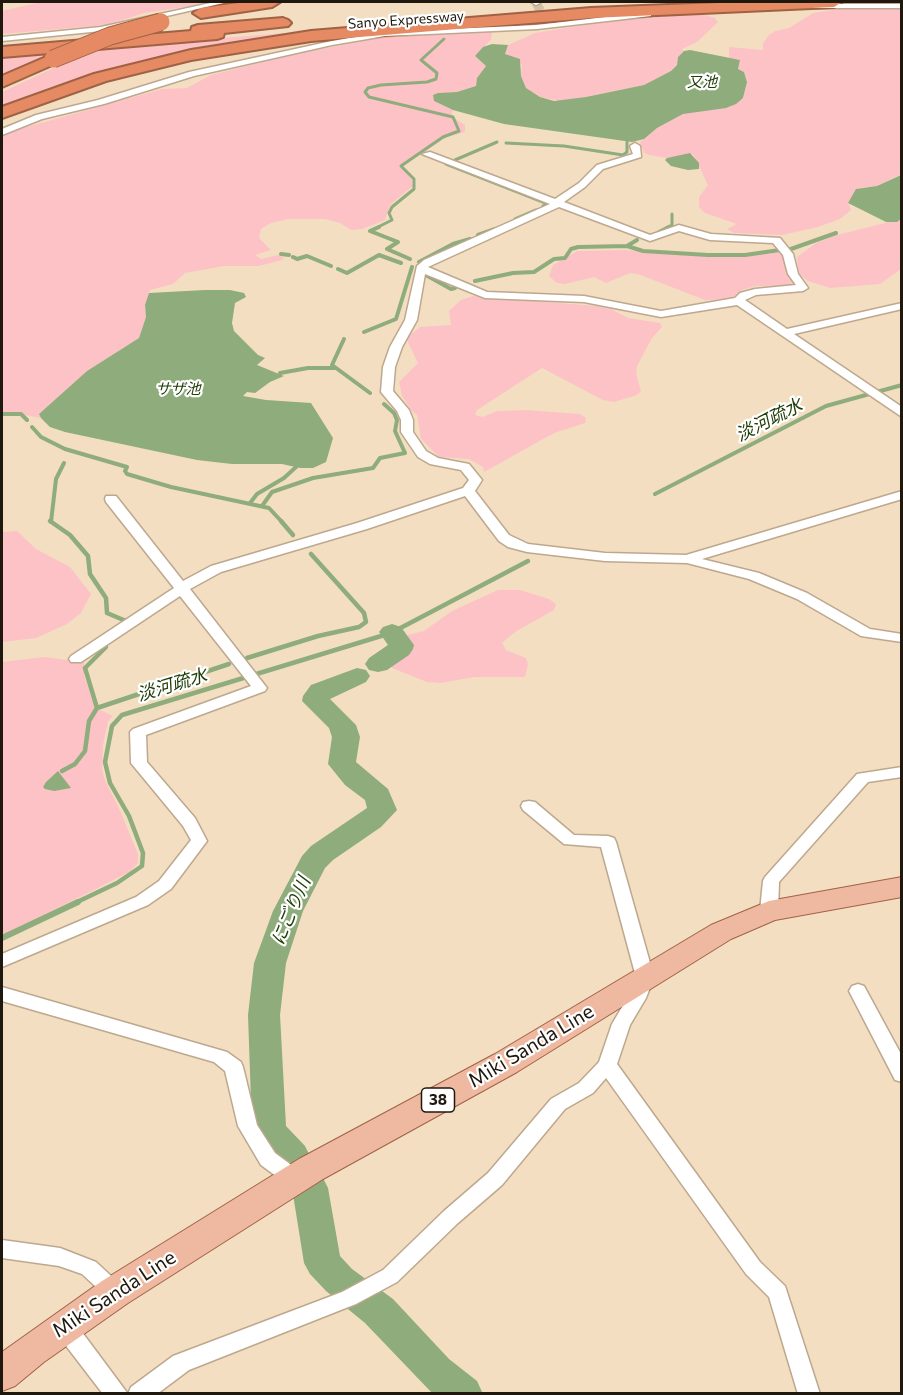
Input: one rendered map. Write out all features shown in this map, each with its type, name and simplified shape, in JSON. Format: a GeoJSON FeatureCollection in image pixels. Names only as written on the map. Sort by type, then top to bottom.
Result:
{"type":"FeatureCollection","features":[{"type":"Feature","properties":{"kind":"highway"},"geometry":{"type":"LineString","coordinates":[[2,82],[110,36],[218,10],[272,2]]}},
{"type":"Feature","properties":{"kind":"highway","name":"Sanyo Expressway"},"geometry":{"type":"LineString","coordinates":[[2,46],[247,26],[660,2]]}},
{"type":"Feature","properties":{"kind":"highway","name":"Sanyo Expressway"},"geometry":{"type":"LineString","coordinates":[[2,52],[461,16],[812,2]]}},
{"type":"Feature","properties":{"kind":"highway"},"geometry":{"type":"LineString","coordinates":[[2,113],[111,74],[191,55],[311,36],[591,13],[834,2]]}},
{"type":"Feature","properties":{"kind":"main road","name":"Miki Sanda Line"},"geometry":{"type":"LineString","coordinates":[[2,1374],[31,1350],[115,1292],[295,1179],[381,1129],[506,1063],[721,932],[769,911],[902,887]]}},
{"type":"Feature","properties":{"kind":"street"},"geometry":{"type":"LineString","coordinates":[[2,39],[101,29],[224,2]]}},
{"type":"Feature","properties":{"kind":"street"},"geometry":{"type":"LineString","coordinates":[[2,132],[39,117],[101,102],[192,74],[332,43],[385,34],[666,13],[831,6],[902,6]]}},
{"type":"Feature","properties":{"kind":"street"},"geometry":{"type":"LineString","coordinates":[[76,659],[216,569],[384,519],[468,491],[476,480],[471,473],[465,467],[434,460],[422,454],[406,432],[407,420],[403,410],[387,392],[389,367],[396,347],[411,320],[421,268],[428,262],[557,203],[582,185],[600,167],[638,155],[635,146]]}},
{"type":"Feature","properties":{"kind":"street"},"geometry":{"type":"LineString","coordinates":[[427,154],[651,239],[680,228],[710,237],[776,240],[789,254],[793,274],[803,288],[755,292],[743,296],[739,301]]}},
{"type":"Feature","properties":{"kind":"street"},"geometry":{"type":"LineString","coordinates":[[421,268],[485,295],[584,299],[661,314],[739,301],[788,332],[902,412]]}},
{"type":"Feature","properties":{"kind":"street"},"geometry":{"type":"LineString","coordinates":[[788,332],[902,306]]}},
{"type":"Feature","properties":{"kind":"street"},"geometry":{"type":"LineString","coordinates":[[468,491],[504,538],[513,544],[527,548],[605,557],[687,559],[754,576],[802,596],[866,633],[902,638]]}},
{"type":"Feature","properties":{"kind":"street"},"geometry":{"type":"LineString","coordinates":[[687,559],[902,495]]}},
{"type":"Feature","properties":{"kind":"street"},"geometry":{"type":"LineString","coordinates":[[2,961],[142,901],[165,885],[199,841],[189,822],[139,763],[138,732],[260,688],[111,499]]}},
{"type":"Feature","properties":{"kind":"street"},"geometry":{"type":"LineString","coordinates":[[769,911],[771,881],[863,778],[902,772]]}},
{"type":"Feature","properties":{"kind":"street"},"geometry":{"type":"LineString","coordinates":[[139,1394],[181,1363],[350,1298],[390,1276],[451,1216],[495,1179],[558,1104],[586,1088],[607,1065],[621,1024],[637,998],[645,977],[608,842],[570,840],[529,806]]}},
{"type":"Feature","properties":{"kind":"street"},"geometry":{"type":"LineString","coordinates":[[858,991],[902,1075]]}},
{"type":"Feature","properties":{"kind":"street"},"geometry":{"type":"LineString","coordinates":[[2,994],[220,1057],[234,1067],[248,1126],[268,1159],[295,1179]]}},
{"type":"Feature","properties":{"kind":"street"},"geometry":{"type":"LineString","coordinates":[[607,1065],[753,1268],[778,1292],[809,1394]]}},
{"type":"Feature","properties":{"kind":"street"},"geometry":{"type":"LineString","coordinates":[[2,1249],[60,1257],[89,1268],[115,1292]]}},
{"type":"Feature","properties":{"kind":"street"},"geometry":{"type":"LineString","coordinates":[[65,1327],[117,1394]]}},
{"type":"Feature","properties":{"kind":"shaded area"},"geometry":{"type":"Polygon","coordinates":[[[41,2],[217,2],[144,13],[107,25],[2,34],[2,11],[41,2]]]}},
{"type":"Feature","properties":{"kind":"shaded area"},"geometry":{"type":"Polygon","coordinates":[[[840,9],[901,9],[901,174],[877,186],[859,188],[848,203],[851,210],[840,219],[818,227],[782,235],[734,233],[727,229],[737,224],[705,213],[699,207],[699,197],[708,185],[693,154],[667,158],[649,155],[644,153],[640,142],[657,128],[683,114],[743,99],[747,82],[744,72],[738,69],[740,60],[729,58],[729,47],[763,50],[763,43],[775,31],[789,28],[813,13],[840,9]]]}},
{"type":"Feature","properties":{"kind":"shaded area"},"geometry":{"type":"Polygon","coordinates":[[[701,14],[715,18],[718,22],[697,42],[682,49],[684,51],[671,71],[644,85],[586,97],[561,101],[540,97],[526,88],[521,76],[522,64],[505,54],[508,45],[535,33],[636,16],[701,14]]]}},
{"type":"Feature","properties":{"kind":"shaded area"},"geometry":{"type":"Polygon","coordinates":[[[373,26],[269,40],[26,99],[2,109],[2,92],[97,48],[373,26]]]}},
{"type":"Feature","properties":{"kind":"shaded area"},"geometry":{"type":"Polygon","coordinates":[[[492,31],[491,40],[475,56],[486,66],[477,78],[476,86],[457,92],[438,93],[434,101],[453,110],[451,116],[465,125],[465,132],[447,137],[402,166],[412,180],[413,186],[390,205],[385,220],[362,229],[351,230],[340,223],[325,219],[288,219],[271,223],[261,229],[259,238],[271,250],[255,255],[261,259],[278,255],[284,258],[282,260],[259,266],[224,266],[185,273],[173,284],[150,290],[145,305],[146,317],[139,338],[87,371],[39,414],[41,418],[2,413],[2,134],[162,89],[187,88],[211,75],[290,55],[401,34],[492,31]]]}},
{"type":"Feature","properties":{"kind":"shaded area"},"geometry":{"type":"Polygon","coordinates":[[[61,51],[2,78],[2,56],[61,51]]]}},
{"type":"Feature","properties":{"kind":"shaded area"},"geometry":{"type":"Polygon","coordinates":[[[901,219],[901,269],[880,284],[830,288],[808,281],[798,274],[797,257],[816,243],[833,236],[901,219]]]}},
{"type":"Feature","properties":{"kind":"shaded area"},"geometry":{"type":"Polygon","coordinates":[[[625,250],[710,256],[750,256],[781,252],[786,262],[788,278],[799,286],[756,286],[742,290],[731,299],[705,300],[638,274],[630,273],[606,283],[594,277],[565,284],[557,283],[549,276],[553,265],[577,251],[625,250]]]}},
{"type":"Feature","properties":{"kind":"shaded area"},"geometry":{"type":"Polygon","coordinates":[[[473,296],[596,306],[611,309],[628,318],[660,323],[662,327],[652,338],[637,366],[636,374],[641,391],[637,395],[614,402],[603,400],[542,368],[477,410],[475,415],[483,417],[497,411],[525,410],[580,414],[586,418],[585,423],[554,433],[484,472],[483,467],[469,459],[439,457],[421,439],[417,415],[402,396],[399,382],[418,363],[406,338],[420,327],[451,325],[449,311],[461,300],[473,296]]]}},
{"type":"Feature","properties":{"kind":"shaded area"},"geometry":{"type":"Polygon","coordinates":[[[17,531],[36,549],[70,567],[91,594],[81,613],[67,624],[36,638],[2,642],[2,532],[17,531]]]}},
{"type":"Feature","properties":{"kind":"shaded area"},"geometry":{"type":"Polygon","coordinates":[[[498,590],[520,590],[549,599],[556,604],[554,610],[515,632],[502,643],[506,650],[526,658],[528,664],[525,677],[475,677],[440,683],[427,682],[392,668],[387,640],[424,631],[452,611],[498,590]]]}},
{"type":"Feature","properties":{"kind":"shaded area"},"geometry":{"type":"Polygon","coordinates":[[[44,657],[84,662],[84,675],[93,703],[96,708],[113,716],[108,721],[103,745],[102,770],[138,854],[138,863],[129,872],[2,935],[2,662],[44,657]]]}},
{"type":"Feature","properties":{"kind":"water","name":"又池"},"geometry":{"type":"Polygon","coordinates":[[[492,44],[508,45],[505,54],[520,59],[521,76],[526,88],[540,97],[554,101],[644,85],[671,71],[677,65],[678,57],[684,51],[690,50],[740,60],[738,69],[744,72],[747,82],[743,98],[736,104],[726,108],[683,114],[657,128],[644,139],[632,142],[504,124],[453,110],[434,101],[433,95],[438,93],[457,92],[476,86],[477,78],[486,66],[475,56],[483,47],[492,44]]]}},
{"type":"Feature","properties":{"kind":"water"},"geometry":{"type":"Polygon","coordinates":[[[690,153],[699,163],[699,169],[688,170],[671,166],[665,160],[667,158],[690,153]]]}},
{"type":"Feature","properties":{"kind":"water"},"geometry":{"type":"Polygon","coordinates":[[[901,175],[901,219],[897,222],[886,222],[848,203],[856,189],[877,186],[901,175]]]}},
{"type":"Feature","properties":{"kind":"water","name":"サザ池"},"geometry":{"type":"Polygon","coordinates":[[[230,290],[244,293],[246,297],[235,303],[232,323],[234,331],[258,355],[265,358],[257,365],[284,376],[270,382],[255,393],[247,392],[243,396],[311,403],[333,438],[326,462],[313,468],[300,468],[282,464],[232,464],[197,460],[65,432],[50,427],[41,418],[39,414],[87,371],[139,338],[146,317],[145,305],[149,293],[230,290]]]}},
{"type":"Feature","properties":{"kind":"water"},"geometry":{"type":"Polygon","coordinates":[[[58,771],[71,788],[54,791],[45,789],[43,787],[46,782],[58,771]]]}},
{"type":"Feature","properties":{"kind":"waterway"},"geometry":{"type":"LineString","coordinates":[[376,228],[392,220],[389,213],[392,207],[414,189],[414,179],[401,166],[443,137],[459,131],[453,117],[369,97],[365,92],[368,88],[381,85],[427,82],[436,79],[437,73],[421,60],[444,39]]}},
{"type":"Feature","properties":{"kind":"waterway"},"geometry":{"type":"LineString","coordinates":[[455,160],[497,142]]}},
{"type":"Feature","properties":{"kind":"waterway"},"geometry":{"type":"LineString","coordinates":[[506,143],[564,146],[623,155],[627,152],[627,142]]}},
{"type":"Feature","properties":{"kind":"waterway"},"geometry":{"type":"LineString","coordinates":[[446,164],[548,204],[543,206]]}},
{"type":"Feature","properties":{"kind":"waterway"},"geometry":{"type":"LineString","coordinates":[[515,219],[536,210]]}},
{"type":"Feature","properties":{"kind":"waterway"},"geometry":{"type":"LineString","coordinates":[[666,228],[672,225],[672,214]]}},
{"type":"Feature","properties":{"kind":"waterway"},"geometry":{"type":"LineString","coordinates":[[379,227],[370,231],[398,242],[387,249],[410,259]]}},
{"type":"Feature","properties":{"kind":"waterway"},"geometry":{"type":"LineString","coordinates":[[659,232],[669,227]]}},
{"type":"Feature","properties":{"kind":"waterway"},"geometry":{"type":"LineString","coordinates":[[478,235],[495,229]]}},
{"type":"Feature","properties":{"kind":"waterway"},"geometry":{"type":"LineString","coordinates":[[791,249],[836,233]]}},
{"type":"Feature","properties":{"kind":"waterway"},"geometry":{"type":"LineString","coordinates":[[419,262],[453,244],[470,239]]}},
{"type":"Feature","properties":{"kind":"waterway"},"geometry":{"type":"LineString","coordinates":[[627,246],[637,240]]}},
{"type":"Feature","properties":{"kind":"waterway"},"geometry":{"type":"LineString","coordinates":[[475,281],[513,273],[534,272],[554,259],[565,258],[571,249],[578,247],[627,246]]}},
{"type":"Feature","properties":{"kind":"waterway"},"geometry":{"type":"LineString","coordinates":[[627,246],[643,251],[708,255],[745,255],[780,250]]}},
{"type":"Feature","properties":{"kind":"waterway"},"geometry":{"type":"LineString","coordinates":[[281,254],[289,255]]}},
{"type":"Feature","properties":{"kind":"waterway"},"geometry":{"type":"LineString","coordinates":[[338,269],[347,273],[379,255],[401,263]]}},
{"type":"Feature","properties":{"kind":"waterway"},"geometry":{"type":"LineString","coordinates":[[293,257],[297,259],[307,256],[331,266]]}},
{"type":"Feature","properties":{"kind":"waterway"},"geometry":{"type":"LineString","coordinates":[[364,332],[396,319],[412,267]]}},
{"type":"Feature","properties":{"kind":"waterway"},"geometry":{"type":"LineString","coordinates":[[424,274],[451,289],[455,288]]}},
{"type":"Feature","properties":{"kind":"waterway"},"geometry":{"type":"LineString","coordinates":[[344,339],[332,365],[370,393]]}},
{"type":"Feature","properties":{"kind":"waterway"},"geometry":{"type":"LineString","coordinates":[[280,373],[308,368],[335,368]]}},
{"type":"Feature","properties":{"kind":"waterway","name":"淡河疏水"},"geometry":{"type":"LineString","coordinates":[[655,494],[826,406],[902,385]]}},
{"type":"Feature","properties":{"kind":"waterway"},"geometry":{"type":"LineString","coordinates":[[262,506],[272,492],[313,478],[373,468],[380,458],[405,453],[395,431],[397,420],[394,413],[384,404]]}},
{"type":"Feature","properties":{"kind":"waterway"},"geometry":{"type":"LineString","coordinates":[[2,414],[21,414],[27,420]]}},
{"type":"Feature","properties":{"kind":"waterway"},"geometry":{"type":"LineString","coordinates":[[32,427],[41,437],[65,449],[127,467],[125,471],[127,474],[171,487],[269,508],[282,522]]}},
{"type":"Feature","properties":{"kind":"waterway"},"geometry":{"type":"LineString","coordinates":[[51,522],[56,479],[64,463]]}},
{"type":"Feature","properties":{"kind":"waterway"},"geometry":{"type":"LineString","coordinates":[[250,503],[257,494],[284,478],[296,467]]}},
{"type":"Feature","properties":{"kind":"waterway"},"geometry":{"type":"LineString","coordinates":[[281,521],[293,535]]}},
{"type":"Feature","properties":{"kind":"waterway"},"geometry":{"type":"LineString","coordinates":[[51,522],[70,535],[88,556],[90,574],[106,598],[107,613],[126,621]]}},
{"type":"Feature","properties":{"kind":"waterway"},"geometry":{"type":"LineString","coordinates":[[247,658],[318,636],[359,627],[366,622],[364,613],[311,554]]}},
{"type":"Feature","properties":{"kind":"waterway","name":"淡河疏水"},"geometry":{"type":"LineString","coordinates":[[75,903],[117,883],[142,866],[143,853],[129,816],[110,783],[105,762],[112,726],[122,715],[391,633],[528,561]]}},
{"type":"Feature","properties":{"kind":"waterway","name":"にごり川"},"geometry":{"type":"LineString","coordinates":[[378,664],[400,649],[401,645],[392,632]]}},
{"type":"Feature","properties":{"kind":"waterway"},"geometry":{"type":"LineString","coordinates":[[97,708],[85,668],[106,647]]}},
{"type":"Feature","properties":{"kind":"waterway"},"geometry":{"type":"LineString","coordinates":[[97,708],[229,664]]}},
{"type":"Feature","properties":{"kind":"waterway","name":"にごり川"},"geometry":{"type":"LineString","coordinates":[[292,1156],[269,1130],[264,1015],[270,963],[288,911],[313,863],[322,853],[382,810],[378,796],[355,778],[342,764],[346,737],[342,725],[316,701],[316,696],[321,691],[357,676]]}},
{"type":"Feature","properties":{"kind":"waterway"},"geometry":{"type":"LineString","coordinates":[[62,771],[75,764],[85,751],[89,721],[97,708]]}},
{"type":"Feature","properties":{"kind":"waterway","name":"淡河疏水"},"geometry":{"type":"LineString","coordinates":[[2,938],[78,902]]}},
{"type":"Feature","properties":{"kind":"waterway","name":"にごり川"},"geometry":{"type":"LineString","coordinates":[[310,1188],[323,1263],[339,1280],[379,1311],[435,1371],[463,1394]]}},
{"type":"Feature","properties":{"kind":"tunnel"},"geometry":{"type":"LineString","coordinates":[[536,3],[546,20]]}}]}
